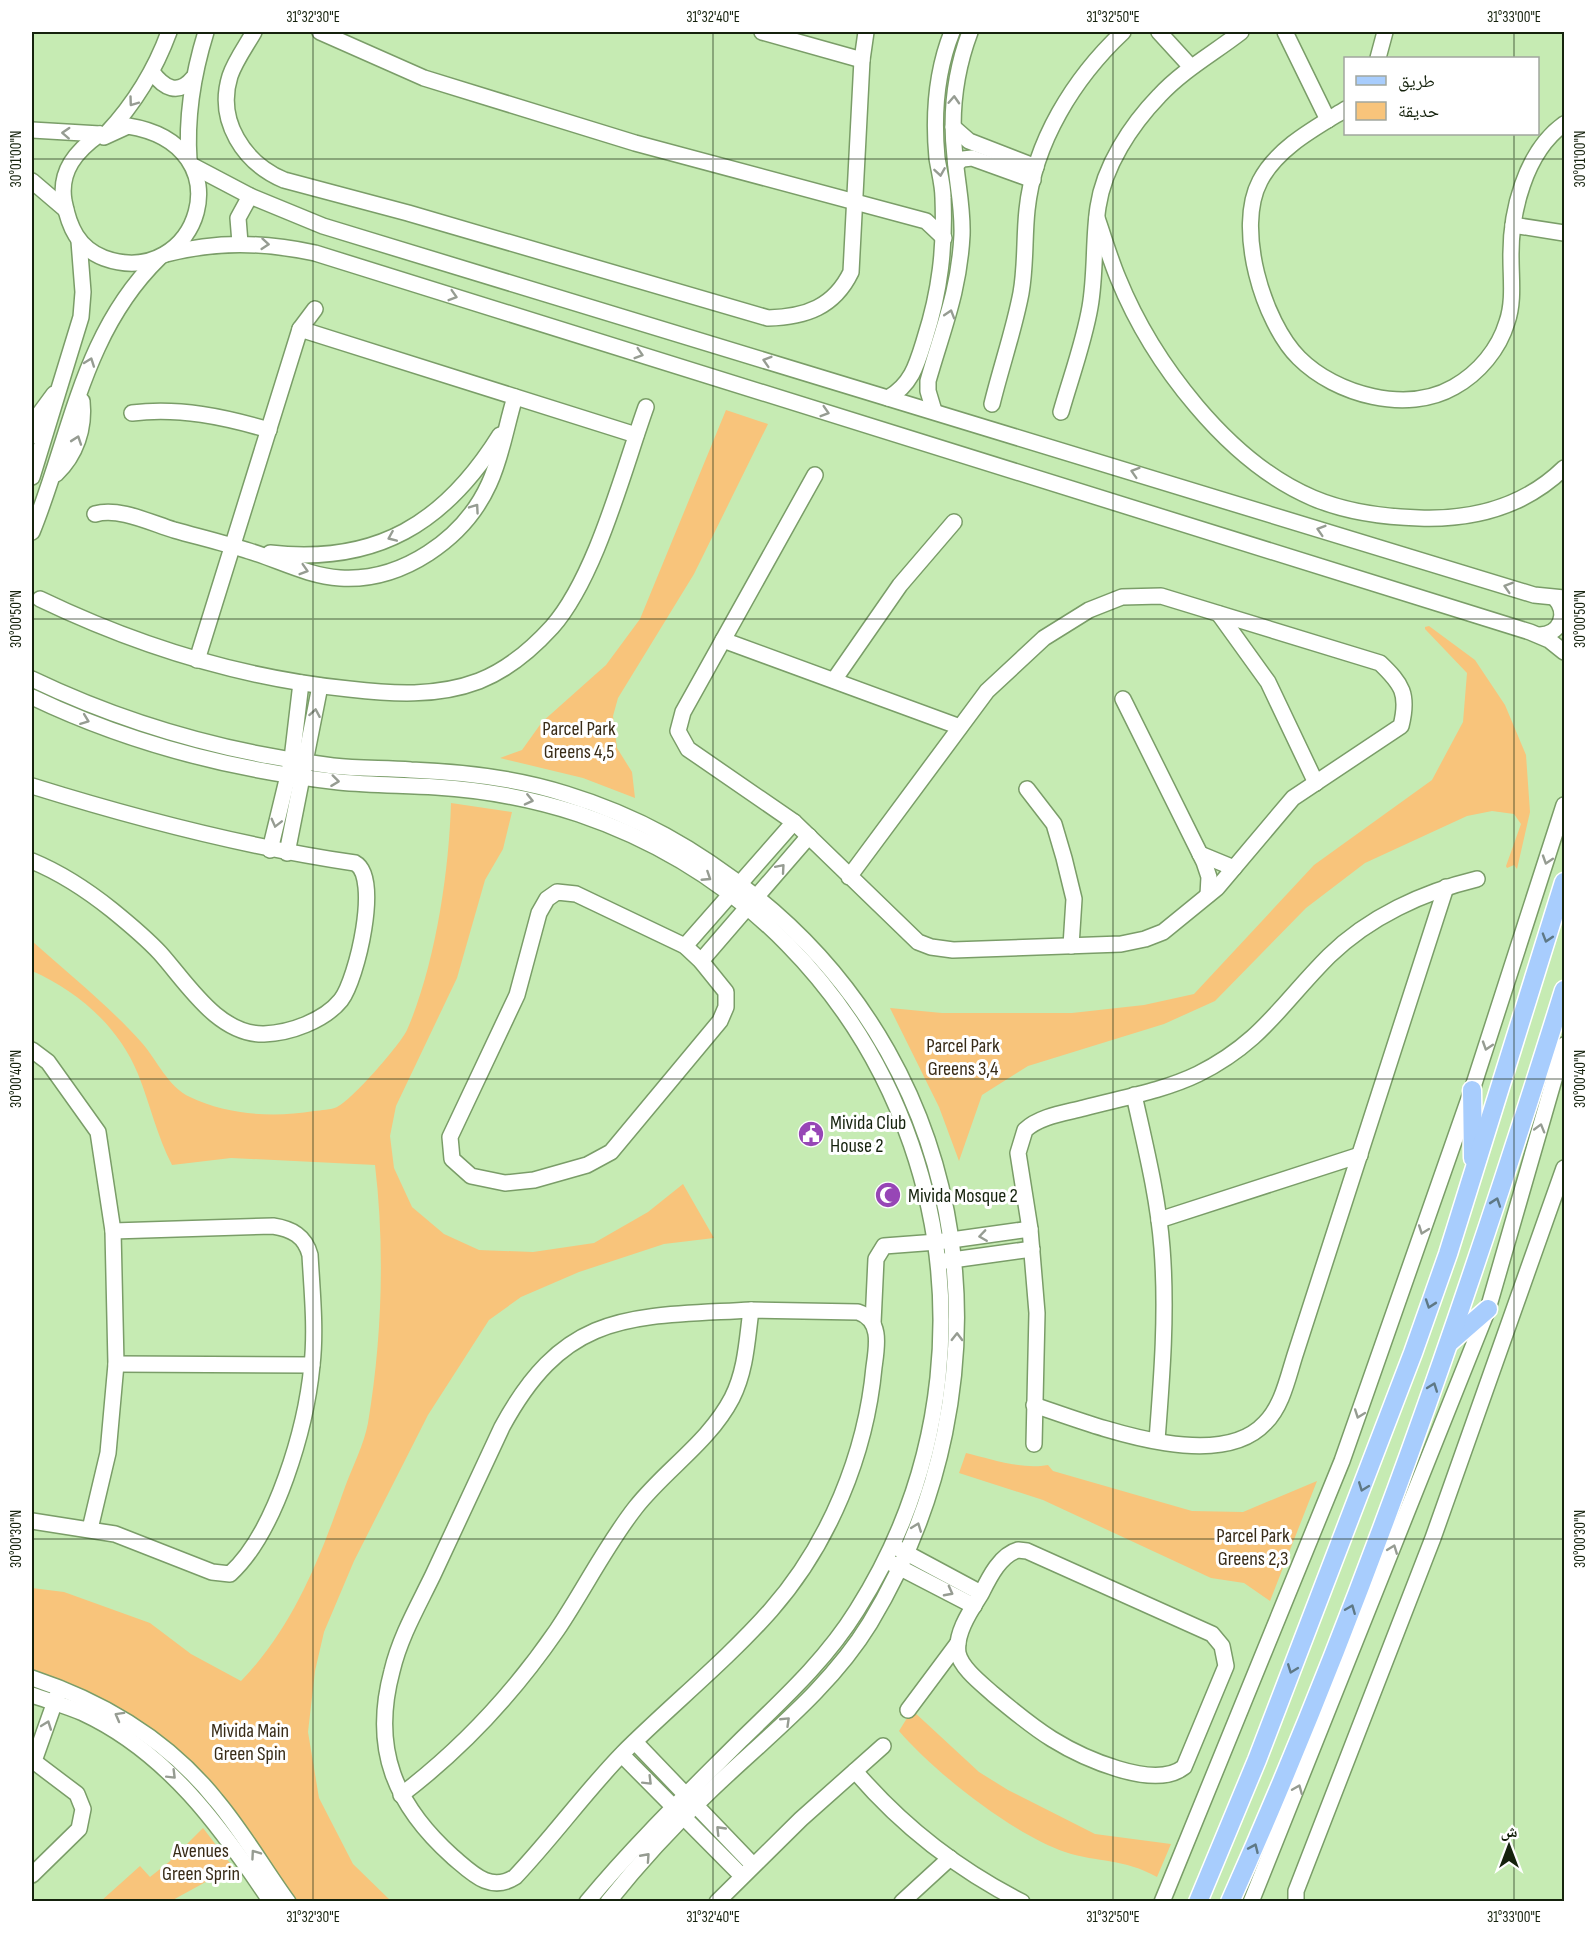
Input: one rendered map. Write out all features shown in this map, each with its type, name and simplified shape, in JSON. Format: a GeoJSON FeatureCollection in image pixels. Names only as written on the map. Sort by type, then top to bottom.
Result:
{"type":"FeatureCollection","features":[{"type":"Feature","properties":{"kind":"main road"},"geometry":{"type":"LineString","coordinates":[[1198,1902],[1236,1812],[1378,1446],[1448,1254],[1564,882]]}},
{"type":"Feature","properties":{"kind":"main road"},"geometry":{"type":"LineString","coordinates":[[1230,1902],[1373,1552],[1449,1344],[1564,990]]}},
{"type":"Feature","properties":{"kind":"main road"},"geometry":{"type":"LineString","coordinates":[[1472,1090],[1473,1175]]}},
{"type":"Feature","properties":{"kind":"main road"},"geometry":{"type":"LineString","coordinates":[[1449,1344],[1488,1309]]}},
{"type":"Feature","properties":{"kind":"main road"},"geometry":{"type":"LineString","coordinates":[[1251,1772],[1251,1779],[1258,1788],[1270,1791],[1280,1784]]}},
{"type":"Feature","properties":{"kind":"main road"},"geometry":{"type":"LineString","coordinates":[[1236,1812],[1243,1806],[1256,1807],[1263,1814],[1264,1822]]}},
{"type":"Feature","properties":{"kind":"street"},"geometry":{"type":"LineString","coordinates":[[102,135],[130,106],[152,72],[169,32]]}},
{"type":"Feature","properties":{"kind":"street"},"geometry":{"type":"LineString","coordinates":[[32,532],[108,321],[140,276],[181,241],[192,224],[198,205],[198,185],[191,163],[189,119],[193,78],[206,32]]}},
{"type":"Feature","properties":{"kind":"street"},"geometry":{"type":"LineString","coordinates":[[254,32],[230,74],[226,90],[227,110],[243,152],[266,173],[768,318],[793,317],[816,310],[843,287],[851,272],[862,60],[866,32]]}},
{"type":"Feature","properties":{"kind":"street"},"geometry":{"type":"LineString","coordinates":[[320,32],[424,78],[635,143],[926,221],[944,238]]}},
{"type":"Feature","properties":{"kind":"street"},"geometry":{"type":"LineString","coordinates":[[762,32],[862,60]]}},
{"type":"Feature","properties":{"kind":"street"},"geometry":{"type":"LineString","coordinates":[[888,398],[906,385],[912,376],[935,304],[942,268],[943,195],[937,148],[937,93],[940,68],[952,32]]}},
{"type":"Feature","properties":{"kind":"street"},"geometry":{"type":"LineString","coordinates":[[934,411],[930,402],[928,381],[952,309],[960,271],[961,193],[953,127],[957,72],[970,32]]}},
{"type":"Feature","properties":{"kind":"street"},"geometry":{"type":"LineString","coordinates":[[992,404],[1021,294],[1026,212],[1034,173],[1068,97],[1087,70],[1123,32]]}},
{"type":"Feature","properties":{"kind":"street"},"geometry":{"type":"LineString","coordinates":[[1159,32],[1191,67]]}},
{"type":"Feature","properties":{"kind":"street"},"geometry":{"type":"LineString","coordinates":[[1061,412],[1090,308],[1097,218],[1107,177],[1128,135],[1159,95],[1191,67],[1242,32]]}},
{"type":"Feature","properties":{"kind":"street"},"geometry":{"type":"LineString","coordinates":[[1285,32],[1328,120]]}},
{"type":"Feature","properties":{"kind":"street"},"geometry":{"type":"LineString","coordinates":[[1378,57],[1385,32]]}},
{"type":"Feature","properties":{"kind":"street"},"geometry":{"type":"LineString","coordinates":[[152,72],[158,82],[172,89],[181,88],[193,78]]}},
{"type":"Feature","properties":{"kind":"street"},"geometry":{"type":"LineString","coordinates":[[1344,110],[1276,157],[1259,182],[1250,210],[1249,240],[1273,320],[1299,358],[1336,385],[1380,399],[1426,398],[1454,388],[1478,370],[1496,348],[1508,321],[1512,285],[1510,257],[1513,225],[1526,175],[1540,149],[1564,124]]}},
{"type":"Feature","properties":{"kind":"street"},"geometry":{"type":"LineString","coordinates":[[1540,635],[1553,632],[1561,620],[1560,598],[1534,595],[323,226],[250,196],[191,163],[174,142],[152,130],[128,126],[102,135],[81,147],[68,165],[62,187],[69,226],[79,241],[97,255],[117,262],[139,263],[190,248],[240,243],[265,244],[315,253],[1540,635],[1564,652]]}},
{"type":"Feature","properties":{"kind":"street"},"geometry":{"type":"LineString","coordinates":[[953,127],[969,141],[1034,173]]}},
{"type":"Feature","properties":{"kind":"street"},"geometry":{"type":"LineString","coordinates":[[32,130],[102,135]]}},
{"type":"Feature","properties":{"kind":"street"},"geometry":{"type":"LineString","coordinates":[[956,164],[963,159],[972,158],[1034,173]]}},
{"type":"Feature","properties":{"kind":"street"},"geometry":{"type":"LineString","coordinates":[[32,181],[66,210]]}},
{"type":"Feature","properties":{"kind":"street"},"geometry":{"type":"LineString","coordinates":[[240,243],[238,218],[250,196]]}},
{"type":"Feature","properties":{"kind":"street"},"geometry":{"type":"LineString","coordinates":[[1097,218],[1119,279],[1143,327],[1184,390],[1227,438],[1267,472],[1312,498],[1362,514],[1451,519],[1487,513],[1521,500],[1552,480],[1564,468]]}},
{"type":"Feature","properties":{"kind":"street"},"geometry":{"type":"LineString","coordinates":[[1513,225],[1564,233]]}},
{"type":"Feature","properties":{"kind":"street"},"geometry":{"type":"LineString","coordinates":[[79,241],[83,292],[81,317],[33,472],[52,474],[67,462],[78,441],[82,425],[81,392]]}},
{"type":"Feature","properties":{"kind":"street"},"geometry":{"type":"LineString","coordinates":[[196,660],[300,329],[315,309]]}},
{"type":"Feature","properties":{"kind":"street"},"geometry":{"type":"LineString","coordinates":[[300,329],[636,435]]}},
{"type":"Feature","properties":{"kind":"street"},"geometry":{"type":"LineString","coordinates":[[922,348],[938,353]]}},
{"type":"Feature","properties":{"kind":"street"},"geometry":{"type":"LineString","coordinates":[[32,436],[40,413],[60,387]]}},
{"type":"Feature","properties":{"kind":"street"},"geometry":{"type":"LineString","coordinates":[[95,514],[102,512],[124,515],[249,551],[297,569],[341,578],[366,576],[413,562],[449,537],[477,506],[499,458],[515,397]]}},
{"type":"Feature","properties":{"kind":"street"},"geometry":{"type":"LineString","coordinates":[[55,404],[75,410]]}},
{"type":"Feature","properties":{"kind":"street"},"geometry":{"type":"LineString","coordinates":[[40,599],[130,638],[196,660],[320,686],[383,693],[437,690],[478,681],[520,657],[553,626],[579,586],[602,532],[646,407]]}},
{"type":"Feature","properties":{"kind":"street"},"geometry":{"type":"LineString","coordinates":[[132,413],[185,412],[214,416],[269,430]]}},
{"type":"Feature","properties":{"kind":"street"},"geometry":{"type":"LineString","coordinates":[[249,551],[297,555],[332,554],[371,545],[404,532],[431,516],[467,482],[506,425]]}},
{"type":"Feature","properties":{"kind":"street"},"geometry":{"type":"LineString","coordinates":[[815,475],[683,712],[678,731],[688,749],[794,822],[849,877],[908,933],[931,947],[953,950],[1121,944],[1145,939],[1162,932],[1208,895],[1293,798],[1401,726],[1406,707],[1401,683],[1380,663],[1161,596],[1122,597],[1089,610],[1044,638],[987,691],[849,877]]}},
{"type":"Feature","properties":{"kind":"street"},"geometry":{"type":"LineString","coordinates":[[834,680],[900,585],[954,522]]}},
{"type":"Feature","properties":{"kind":"street"},"geometry":{"type":"LineString","coordinates":[[1219,614],[1268,682],[1316,783]]}},
{"type":"Feature","properties":{"kind":"street"},"geometry":{"type":"LineString","coordinates":[[723,640],[960,727]]}},
{"type":"Feature","properties":{"kind":"street"},"geometry":{"type":"LineString","coordinates":[[32,679],[138,723],[231,747],[350,783],[462,789],[541,803],[579,814],[646,842],[736,889],[752,902],[814,972],[865,1043],[901,1114],[944,1241],[957,1351],[949,1419],[933,1486],[907,1553],[868,1626],[830,1675],[786,1720],[691,1800]]}},
{"type":"Feature","properties":{"kind":"street"},"geometry":{"type":"LineString","coordinates":[[287,853],[297,768],[301,682]]}},
{"type":"Feature","properties":{"kind":"street"},"geometry":{"type":"LineString","coordinates":[[270,850],[297,768],[320,686]]}},
{"type":"Feature","properties":{"kind":"street"},"geometry":{"type":"LineString","coordinates":[[32,697],[103,727],[155,745],[206,758],[297,768]]}},
{"type":"Feature","properties":{"kind":"street"},"geometry":{"type":"LineString","coordinates":[[1123,699],[1200,854],[1209,877],[1208,895]]}},
{"type":"Feature","properties":{"kind":"street"},"geometry":{"type":"LineString","coordinates":[[32,786],[95,806],[270,850],[355,863],[362,867],[366,894],[364,924],[357,957],[341,999],[318,1018],[291,1029],[264,1034],[245,1032],[222,1020],[158,951],[111,909],[62,873],[32,861]]}},
{"type":"Feature","properties":{"kind":"street"},"geometry":{"type":"LineString","coordinates":[[1027,789],[1054,824],[1064,858],[1074,899],[1071,946]]}},
{"type":"Feature","properties":{"kind":"street"},"geometry":{"type":"LineString","coordinates":[[1162,1902],[1312,1540],[1472,1090],[1564,805]]}},
{"type":"Feature","properties":{"kind":"street"},"geometry":{"type":"LineString","coordinates":[[685,946],[794,822]]}},
{"type":"Feature","properties":{"kind":"street"},"geometry":{"type":"LineString","coordinates":[[701,961],[809,836]]}},
{"type":"Feature","properties":{"kind":"street"},"geometry":{"type":"LineString","coordinates":[[1200,854],[1234,868]]}},
{"type":"Feature","properties":{"kind":"street"},"geometry":{"type":"LineString","coordinates":[[1034,1444],[1037,1313],[1030,1229],[1018,1154],[1025,1130],[1049,1118],[1177,1083],[1226,1058],[1252,1040],[1276,1017],[1328,957],[1352,937],[1401,906],[1446,887],[1477,879]]}},
{"type":"Feature","properties":{"kind":"street"},"geometry":{"type":"LineString","coordinates":[[1034,1405],[1096,1425],[1157,1440],[1197,1446],[1228,1443],[1250,1434],[1270,1417],[1282,1394],[1446,887]]}},
{"type":"Feature","properties":{"kind":"street"},"geometry":{"type":"LineString","coordinates":[[557,891],[576,894],[685,946],[701,961],[726,992],[726,1007],[720,1021],[611,1152],[575,1169],[520,1183],[505,1183],[471,1176],[452,1159],[450,1137],[518,996],[537,922],[547,899],[557,891]]}},
{"type":"Feature","properties":{"kind":"street"},"geometry":{"type":"LineString","coordinates":[[1251,1902],[1488,1309],[1564,1045]]}},
{"type":"Feature","properties":{"kind":"street"},"geometry":{"type":"LineString","coordinates":[[32,1050],[48,1062],[98,1132],[113,1231],[116,1364],[108,1453],[90,1529]]}},
{"type":"Feature","properties":{"kind":"street"},"geometry":{"type":"LineString","coordinates":[[1134,1095],[1159,1220],[1163,1319],[1157,1440]]}},
{"type":"Feature","properties":{"kind":"street"},"geometry":{"type":"LineString","coordinates":[[1159,1220],[1360,1155]]}},
{"type":"Feature","properties":{"kind":"street"},"geometry":{"type":"LineString","coordinates":[[1296,1902],[1296,1891],[1434,1538],[1564,1168]]}},
{"type":"Feature","properties":{"kind":"street"},"geometry":{"type":"LineString","coordinates":[[32,1521],[90,1529],[155,1548],[212,1572],[230,1574],[246,1560],[266,1526],[298,1441],[312,1365],[310,1256],[307,1244],[300,1236],[286,1228],[273,1226],[113,1231]]}},
{"type":"Feature","properties":{"kind":"street"},"geometry":{"type":"LineString","coordinates":[[873,1323],[858,1312],[751,1310],[644,1316],[606,1325],[563,1348],[528,1385],[497,1437],[405,1635],[392,1671],[386,1707],[387,1744],[392,1773],[401,1795],[425,1831],[474,1875],[490,1883],[503,1882],[520,1872],[622,1755],[770,1612],[796,1578],[819,1542],[846,1483],[865,1422],[875,1359],[876,1333],[873,1323],[876,1259],[879,1251],[892,1244],[944,1241],[1030,1229]]}},
{"type":"Feature","properties":{"kind":"street"},"geometry":{"type":"LineString","coordinates":[[946,1261],[1032,1249]]}},
{"type":"Feature","properties":{"kind":"street"},"geometry":{"type":"LineString","coordinates":[[587,1902],[691,1800],[821,1659],[855,1614],[886,1560],[919,1478],[928,1444],[938,1392],[946,1261]]}},
{"type":"Feature","properties":{"kind":"street"},"geometry":{"type":"LineString","coordinates":[[401,1795],[457,1749],[514,1688],[557,1629],[636,1507],[717,1422],[733,1396],[744,1369],[751,1310]]}},
{"type":"Feature","properties":{"kind":"street"},"geometry":{"type":"LineString","coordinates":[[116,1364],[312,1365]]}},
{"type":"Feature","properties":{"kind":"street"},"geometry":{"type":"LineString","coordinates":[[892,1545],[977,1599]]}},
{"type":"Feature","properties":{"kind":"street"},"geometry":{"type":"LineString","coordinates":[[908,1710],[957,1642],[977,1599],[1005,1557],[1011,1552],[1027,1551],[1212,1634],[1222,1646],[1226,1666],[1184,1767],[1177,1773],[1162,1777],[1128,1772],[1087,1757],[1052,1740],[1019,1716],[978,1680],[958,1655],[957,1642]]}},
{"type":"Feature","properties":{"kind":"street"},"geometry":{"type":"LineString","coordinates":[[886,1560],[977,1599]]}},
{"type":"Feature","properties":{"kind":"street"},"geometry":{"type":"LineString","coordinates":[[271,1902],[210,1817],[162,1765],[108,1727],[82,1713],[57,1696],[35,1679],[32,1697],[57,1696],[127,1720],[168,1751],[218,1802],[288,1902]]}},
{"type":"Feature","properties":{"kind":"street"},"geometry":{"type":"LineString","coordinates":[[32,1875],[79,1829],[83,1809],[76,1794],[33,1760],[57,1696]]}},
{"type":"Feature","properties":{"kind":"street"},"geometry":{"type":"LineString","coordinates":[[635,1742],[753,1865]]}},
{"type":"Feature","properties":{"kind":"street"},"geometry":{"type":"LineString","coordinates":[[717,1902],[753,1865],[883,1746]]}},
{"type":"Feature","properties":{"kind":"street"},"geometry":{"type":"LineString","coordinates":[[622,1755],[742,1876]]}},
{"type":"Feature","properties":{"kind":"street"},"geometry":{"type":"LineString","coordinates":[[855,1771],[902,1821],[950,1858],[1022,1902]]}},
{"type":"Feature","properties":{"kind":"street"},"geometry":{"type":"LineString","coordinates":[[608,1902],[679,1812]]}},
{"type":"Feature","properties":{"kind":"street"},"geometry":{"type":"LineString","coordinates":[[902,1902],[950,1858]]}},
{"type":"Feature","properties":{"kind":"green space","name":"Parcel Park Greens 4,5"},"geometry":{"type":"Polygon","coordinates":[[[726,410],[768,424],[694,574],[618,698],[613,716],[617,748],[632,772],[635,798],[583,778],[500,758],[522,750],[542,722],[606,665],[640,619],[726,410]]]}},
{"type":"Feature","properties":{"kind":"green space","name":"Parcel Park Greens 3,4"},"geometry":{"type":"Polygon","coordinates":[[[1429,626],[1475,660],[1505,705],[1526,755],[1530,812],[1517,869],[1514,865],[1507,868],[1506,866],[1521,824],[1514,814],[1492,811],[1467,816],[1365,863],[1306,908],[1215,1001],[1164,1024],[1028,1066],[982,1095],[959,1161],[939,1107],[890,1008],[942,1013],[1072,1013],[1144,1005],[1194,994],[1314,865],[1432,780],[1463,722],[1467,673],[1425,629],[1429,626]]]}},
{"type":"Feature","properties":{"kind":"green space","name":"Mivida Main Green Spin"},"geometry":{"type":"Polygon","coordinates":[[[451,803],[512,812],[503,849],[485,880],[457,978],[396,1106],[390,1136],[394,1168],[412,1207],[444,1234],[479,1250],[533,1252],[594,1243],[648,1212],[683,1184],[714,1238],[664,1244],[579,1272],[521,1297],[489,1320],[428,1415],[354,1561],[324,1632],[315,1671],[308,1732],[319,1798],[353,1864],[391,1901],[292,1901],[215,1790],[88,1692],[32,1671],[32,1588],[64,1592],[150,1623],[191,1654],[241,1681],[260,1660],[304,1590],[326,1540],[368,1423],[379,1327],[381,1261],[375,1165],[231,1158],[172,1165],[138,1074],[120,1041],[95,1012],[81,1000],[32,971],[32,941],[116,1016],[142,1043],[169,1080],[182,1093],[220,1108],[251,1113],[283,1114],[335,1108],[353,1095],[395,1048],[407,1030],[417,1005],[439,919],[444,889],[451,803]]]}},
{"type":"Feature","properties":{"kind":"green space","name":"Parcel Park Greens 2,3"},"geometry":{"type":"Polygon","coordinates":[[[966,1453],[1017,1465],[1048,1465],[1053,1471],[1192,1511],[1243,1512],[1317,1481],[1270,1601],[1244,1583],[1211,1578],[1043,1500],[959,1473],[966,1453]]]}},
{"type":"Feature","properties":{"kind":"green space"},"geometry":{"type":"Polygon","coordinates":[[[912,1710],[979,1772],[1008,1790],[1095,1834],[1171,1844],[1157,1877],[1122,1864],[1065,1852],[1044,1843],[999,1817],[933,1765],[899,1731],[912,1710]]]}},
{"type":"Feature","properties":{"kind":"green space","name":"Avenues Green Sprin"},"geometry":{"type":"Polygon","coordinates":[[[203,1828],[233,1867],[171,1901],[101,1901],[140,1866],[150,1877],[169,1862],[203,1828]]]}},
{"type":"Feature","properties":{"kind":"place","name":"Mivida Club House 2"},"geometry":{"type":"Point","coordinates":[811,1134]}},
{"type":"Feature","properties":{"kind":"place","name":"Mivida Mosque 2"},"geometry":{"type":"Point","coordinates":[888,1195]}}]}
